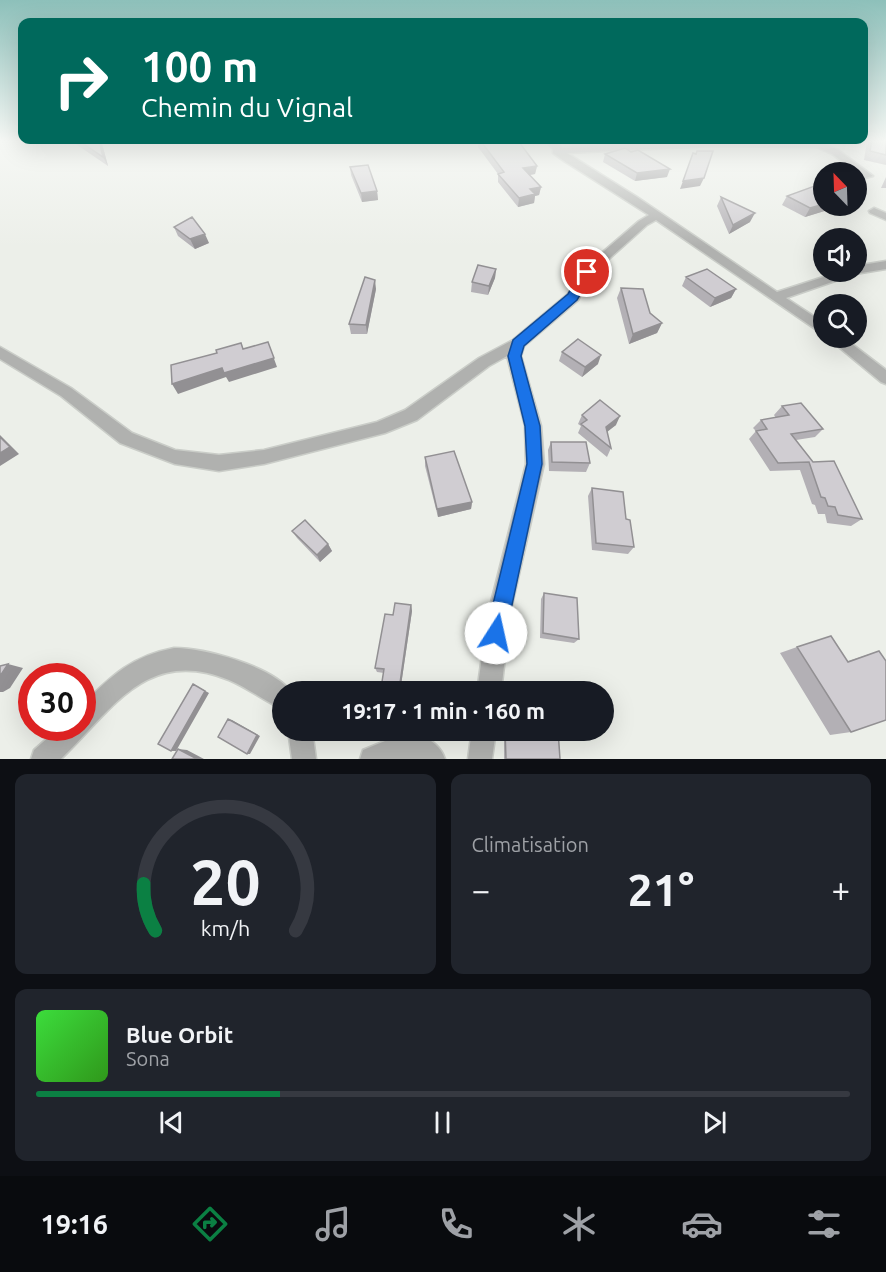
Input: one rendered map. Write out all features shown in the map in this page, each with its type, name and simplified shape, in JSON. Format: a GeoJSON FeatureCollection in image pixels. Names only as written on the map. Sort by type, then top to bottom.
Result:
{"type":"FeatureCollection","features":[{"type":"Feature","properties":{"kind":"street"},"geometry":{"type":"LineString","coordinates":[[595,175],[813,322]]}},
{"type":"Feature","properties":{"kind":"street"},"geometry":{"type":"LineString","coordinates":[[874,211],[886,217]]}},
{"type":"Feature","properties":{"kind":"street"},"geometry":{"type":"LineString","coordinates":[[0,352],[66,392],[126,438],[175,457],[219,463],[264,457],[379,428],[411,415],[484,362],[518,344],[573,297],[587,272],[643,223],[656,216]]}},
{"type":"Feature","properties":{"kind":"street"},"geometry":{"type":"LineString","coordinates":[[867,268],[886,265]]}},
{"type":"Feature","properties":{"kind":"street"},"geometry":{"type":"LineString","coordinates":[[777,296],[819,282]]}},
{"type":"Feature","properties":{"kind":"street"},"geometry":{"type":"LineString","coordinates":[[490,681],[499,614],[535,464],[532,426],[514,356],[518,344]]}},
{"type":"Feature","properties":{"kind":"street"},"geometry":{"type":"LineString","coordinates":[[848,348],[886,378]]}},
{"type":"Feature","properties":{"kind":"street"},"geometry":{"type":"LineString","coordinates":[[96,709],[135,672],[160,661],[203,659],[261,682],[272,690]]}},
{"type":"Feature","properties":{"kind":"street"},"geometry":{"type":"LineString","coordinates":[[43,759],[62,741]]}},
{"type":"Feature","properties":{"kind":"street"},"geometry":{"type":"LineString","coordinates":[[301,741],[303,759]]}},
{"type":"Feature","properties":{"kind":"street"},"geometry":{"type":"LineString","coordinates":[[480,759],[482,741]]}},
{"type":"Feature","properties":{"kind":"street"},"geometry":{"type":"LineString","coordinates":[[372,759],[385,753],[420,747],[433,759]]}},
{"type":"Feature","properties":{"kind":"building"},"geometry":{"type":"Polygon","coordinates":[[[354,175],[372,175],[377,191],[361,193],[354,175]]]}},
{"type":"Feature","properties":{"kind":"building"},"geometry":{"type":"Polygon","coordinates":[[[499,175],[530,175],[541,187],[530,189],[535,194],[519,198],[499,175]]]}},
{"type":"Feature","properties":{"kind":"building"},"geometry":{"type":"Polygon","coordinates":[[[685,175],[705,175],[704,178],[683,181],[685,175]]]}},
{"type":"Feature","properties":{"kind":"building"},"geometry":{"type":"Polygon","coordinates":[[[813,187],[813,207],[810,208],[787,196],[813,187]]]}},
{"type":"Feature","properties":{"kind":"building"},"geometry":{"type":"Polygon","coordinates":[[[721,197],[755,213],[733,225],[721,197]]]}},
{"type":"Feature","properties":{"kind":"building"},"geometry":{"type":"Polygon","coordinates":[[[192,217],[205,234],[190,239],[174,227],[192,217]]]}},
{"type":"Feature","properties":{"kind":"building"},"geometry":{"type":"Polygon","coordinates":[[[478,265],[496,269],[489,286],[472,282],[478,265]]]}},
{"type":"Feature","properties":{"kind":"building"},"geometry":{"type":"Polygon","coordinates":[[[707,269],[736,289],[715,298],[686,277],[707,269]]]}},
{"type":"Feature","properties":{"kind":"building"},"geometry":{"type":"Polygon","coordinates":[[[365,277],[375,280],[366,325],[349,324],[365,277]]]}},
{"type":"Feature","properties":{"kind":"building"},"geometry":{"type":"Polygon","coordinates":[[[621,288],[643,289],[650,313],[662,323],[633,334],[621,288]]]}},
{"type":"Feature","properties":{"kind":"building"},"geometry":{"type":"Polygon","coordinates":[[[578,339],[601,355],[585,367],[562,352],[578,339]]]}},
{"type":"Feature","properties":{"kind":"building"},"geometry":{"type":"Polygon","coordinates":[[[268,342],[274,358],[224,373],[222,368],[172,384],[171,365],[217,353],[216,350],[241,343],[243,349],[268,342]]]}},
{"type":"Feature","properties":{"kind":"building"},"geometry":{"type":"Polygon","coordinates":[[[600,400],[620,416],[606,427],[611,448],[581,424],[587,420],[582,415],[600,400]]]}},
{"type":"Feature","properties":{"kind":"building"},"geometry":{"type":"Polygon","coordinates":[[[801,403],[823,429],[791,434],[813,462],[834,461],[862,519],[838,515],[835,507],[828,506],[825,498],[821,497],[809,462],[778,463],[756,431],[767,429],[761,420],[789,415],[782,406],[801,403]]]}},
{"type":"Feature","properties":{"kind":"building"},"geometry":{"type":"Polygon","coordinates":[[[0,437],[10,447],[0,453],[0,437]]]}},
{"type":"Feature","properties":{"kind":"building"},"geometry":{"type":"Polygon","coordinates":[[[551,442],[586,442],[590,463],[552,462],[551,442]]]}},
{"type":"Feature","properties":{"kind":"building"},"geometry":{"type":"Polygon","coordinates":[[[454,451],[472,502],[437,509],[425,457],[454,451]]]}},
{"type":"Feature","properties":{"kind":"building"},"geometry":{"type":"Polygon","coordinates":[[[592,488],[623,492],[626,519],[630,520],[634,547],[596,543],[592,488]]]}},
{"type":"Feature","properties":{"kind":"building"},"geometry":{"type":"Polygon","coordinates":[[[305,520],[328,544],[317,555],[292,531],[305,520]]]}},
{"type":"Feature","properties":{"kind":"building"},"geometry":{"type":"Polygon","coordinates":[[[544,593],[577,598],[579,639],[543,633],[544,593]]]}},
{"type":"Feature","properties":{"kind":"building"},"geometry":{"type":"Polygon","coordinates":[[[395,603],[411,605],[400,681],[382,681],[384,669],[375,668],[385,614],[393,615],[395,603]]]}},
{"type":"Feature","properties":{"kind":"building"},"geometry":{"type":"Polygon","coordinates":[[[831,636],[848,662],[879,651],[886,661],[886,720],[851,732],[797,647],[831,636]]]}},
{"type":"Feature","properties":{"kind":"building"},"geometry":{"type":"Polygon","coordinates":[[[8,664],[0,676],[0,666],[8,664]]]}},
{"type":"Feature","properties":{"kind":"building"},"geometry":{"type":"Polygon","coordinates":[[[193,684],[205,691],[171,751],[158,744],[193,684]]]}},
{"type":"Feature","properties":{"kind":"building"},"geometry":{"type":"Polygon","coordinates":[[[228,719],[257,735],[247,754],[218,737],[228,719]]]}},
{"type":"Feature","properties":{"kind":"building"},"geometry":{"type":"Polygon","coordinates":[[[505,741],[559,741],[560,759],[506,759],[505,741]]]}},
{"type":"Feature","properties":{"kind":"building"},"geometry":{"type":"Polygon","coordinates":[[[178,749],[197,759],[172,759],[178,749]]]}},
{"type":"Feature","properties":{"kind":"route"},"geometry":{"type":"LineString","coordinates":[[496,633],[535,464],[532,426],[514,356],[518,344],[573,297],[587,272]]}}]}
